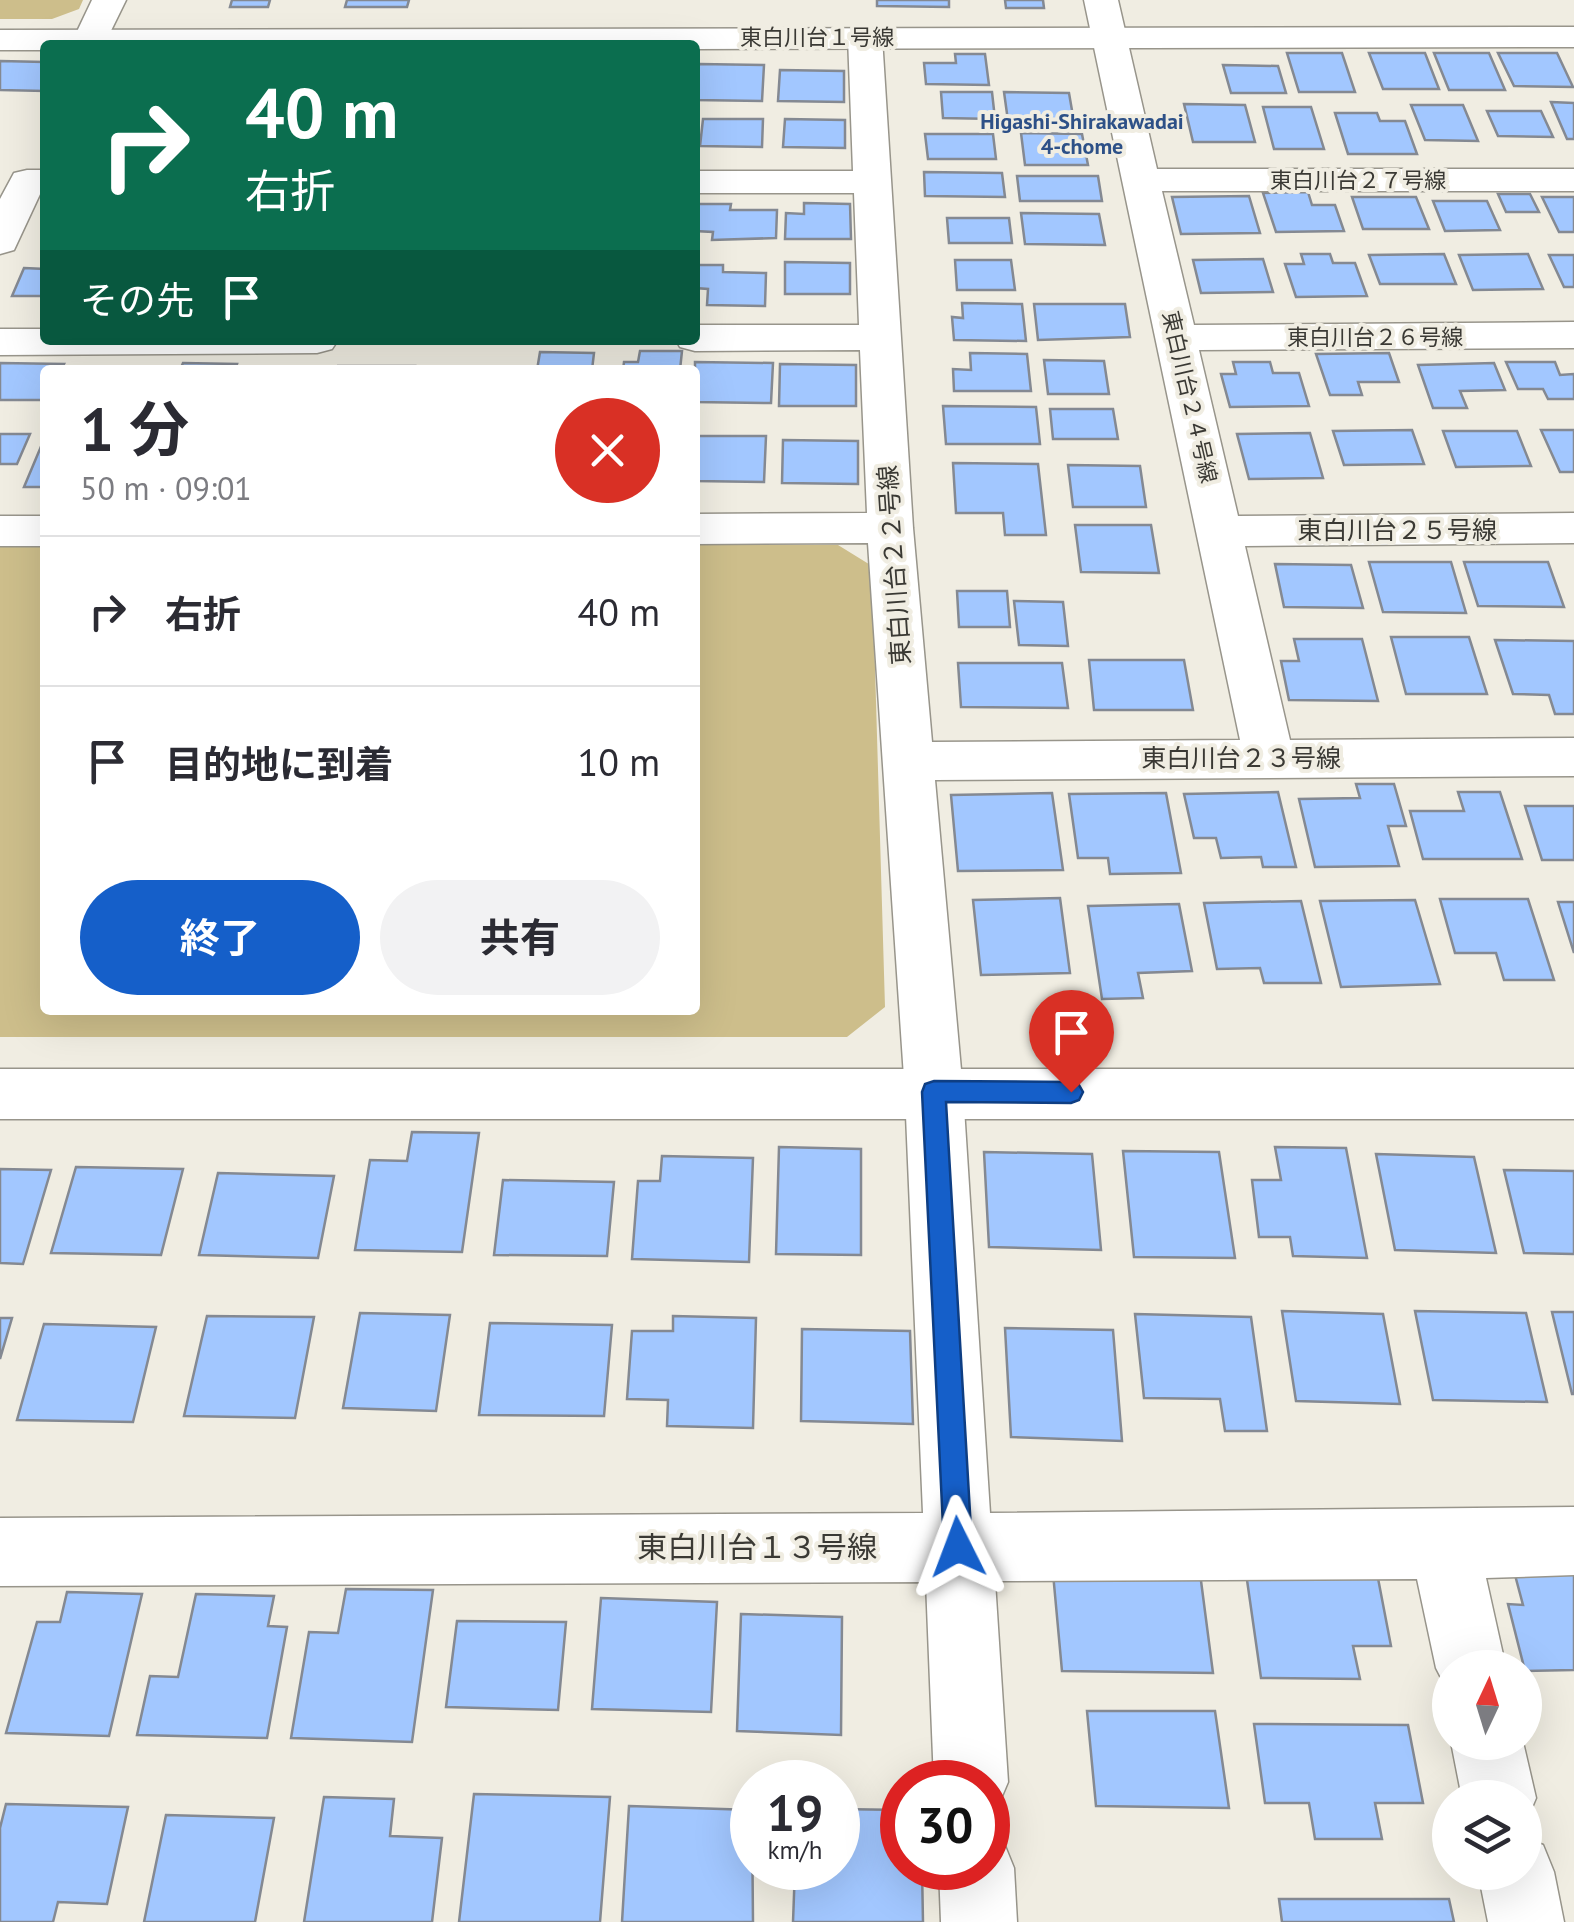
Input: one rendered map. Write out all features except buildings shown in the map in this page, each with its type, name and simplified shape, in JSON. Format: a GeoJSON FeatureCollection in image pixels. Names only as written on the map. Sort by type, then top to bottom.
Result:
{"type":"FeatureCollection","features":[{"type":"Feature","properties":{"kind":"street"},"geometry":{"type":"LineString","coordinates":[[90,40],[109,0]]}},
{"type":"Feature","properties":{"kind":"street","name":"東白川台１号線"},"geometry":{"type":"LineString","coordinates":[[0,40],[865,37],[1105,18],[1574,36]]}},
{"type":"Feature","properties":{"kind":"street","name":"東白川台２４号線"},"geometry":{"type":"LineString","coordinates":[[1105,18],[1269,757]]}},
{"type":"Feature","properties":{"kind":"street","name":"東白川台２２号線"},"geometry":{"type":"LineString","coordinates":[[865,37],[890,528],[934,1092],[970,1760]]}},
{"type":"Feature","properties":{"kind":"street","name":"東白川台２７号線"},"geometry":{"type":"LineString","coordinates":[[1142,180],[1574,180]]}},
{"type":"Feature","properties":{"kind":"street"},"geometry":{"type":"LineString","coordinates":[[0,242],[27,182],[40,182]]}},
{"type":"Feature","properties":{"kind":"street"},"geometry":{"type":"LineString","coordinates":[[700,182],[872,182]]}},
{"type":"Feature","properties":{"kind":"street","name":"東白川台２６号線"},"geometry":{"type":"LineString","coordinates":[[1176,338],[1574,335]]}},
{"type":"Feature","properties":{"kind":"street"},"geometry":{"type":"LineString","coordinates":[[700,338],[880,337]]}},
{"type":"Feature","properties":{"kind":"street"},"geometry":{"type":"LineString","coordinates":[[0,342],[40,342]]}},
{"type":"Feature","properties":{"kind":"street"},"geometry":{"type":"LineString","coordinates":[[700,529],[890,528]]}},
{"type":"Feature","properties":{"kind":"street","name":"東白川台２５号線"},"geometry":{"type":"LineString","coordinates":[[1219,531],[1574,528]]}},
{"type":"Feature","properties":{"kind":"street"},"geometry":{"type":"LineString","coordinates":[[0,531],[40,531]]}},
{"type":"Feature","properties":{"kind":"street","name":"東白川台２３号線"},"geometry":{"type":"LineString","coordinates":[[908,761],[1574,757]]}},
{"type":"Feature","properties":{"kind":"street"},"geometry":{"type":"LineString","coordinates":[[0,1094],[1574,1094]]}},
{"type":"Feature","properties":{"kind":"street","name":"東白川台１３号線"},"geometry":{"type":"LineString","coordinates":[[0,1552],[1444,1545],[1574,1540]]}},
{"type":"Feature","properties":{"kind":"street"},"geometry":{"type":"LineString","coordinates":[[1444,1545],[1467,1650]]}},
{"type":"Feature","properties":{"kind":"street"},"geometry":{"type":"LineString","coordinates":[[977,1890],[979,1922]]}},
{"type":"Feature","properties":{"kind":"street"},"geometry":{"type":"LineString","coordinates":[[1520,1890],[1526,1922]]}},
{"type":"Feature","properties":{"kind":"shaded area"},"geometry":{"type":"Polygon","coordinates":[[[0,0],[83,0],[79,9],[52,19],[0,19],[0,0]]]}},
{"type":"Feature","properties":{"kind":"shaded area"},"geometry":{"type":"Polygon","coordinates":[[[700,545],[838,545],[872,566],[885,1007],[847,1037],[0,1037],[0,546],[40,546],[40,1015],[700,1015],[700,545]]]}},
{"type":"Feature","properties":{"kind":"district","name":"Higashi-Shirakawadai 4-chome"},"geometry":{"type":"Point","coordinates":[1082,134]}},
{"type":"Feature","properties":{"kind":"route"},"geometry":{"type":"LineString","coordinates":[[958,1547],[934,1092],[1071,1092]]}}]}
